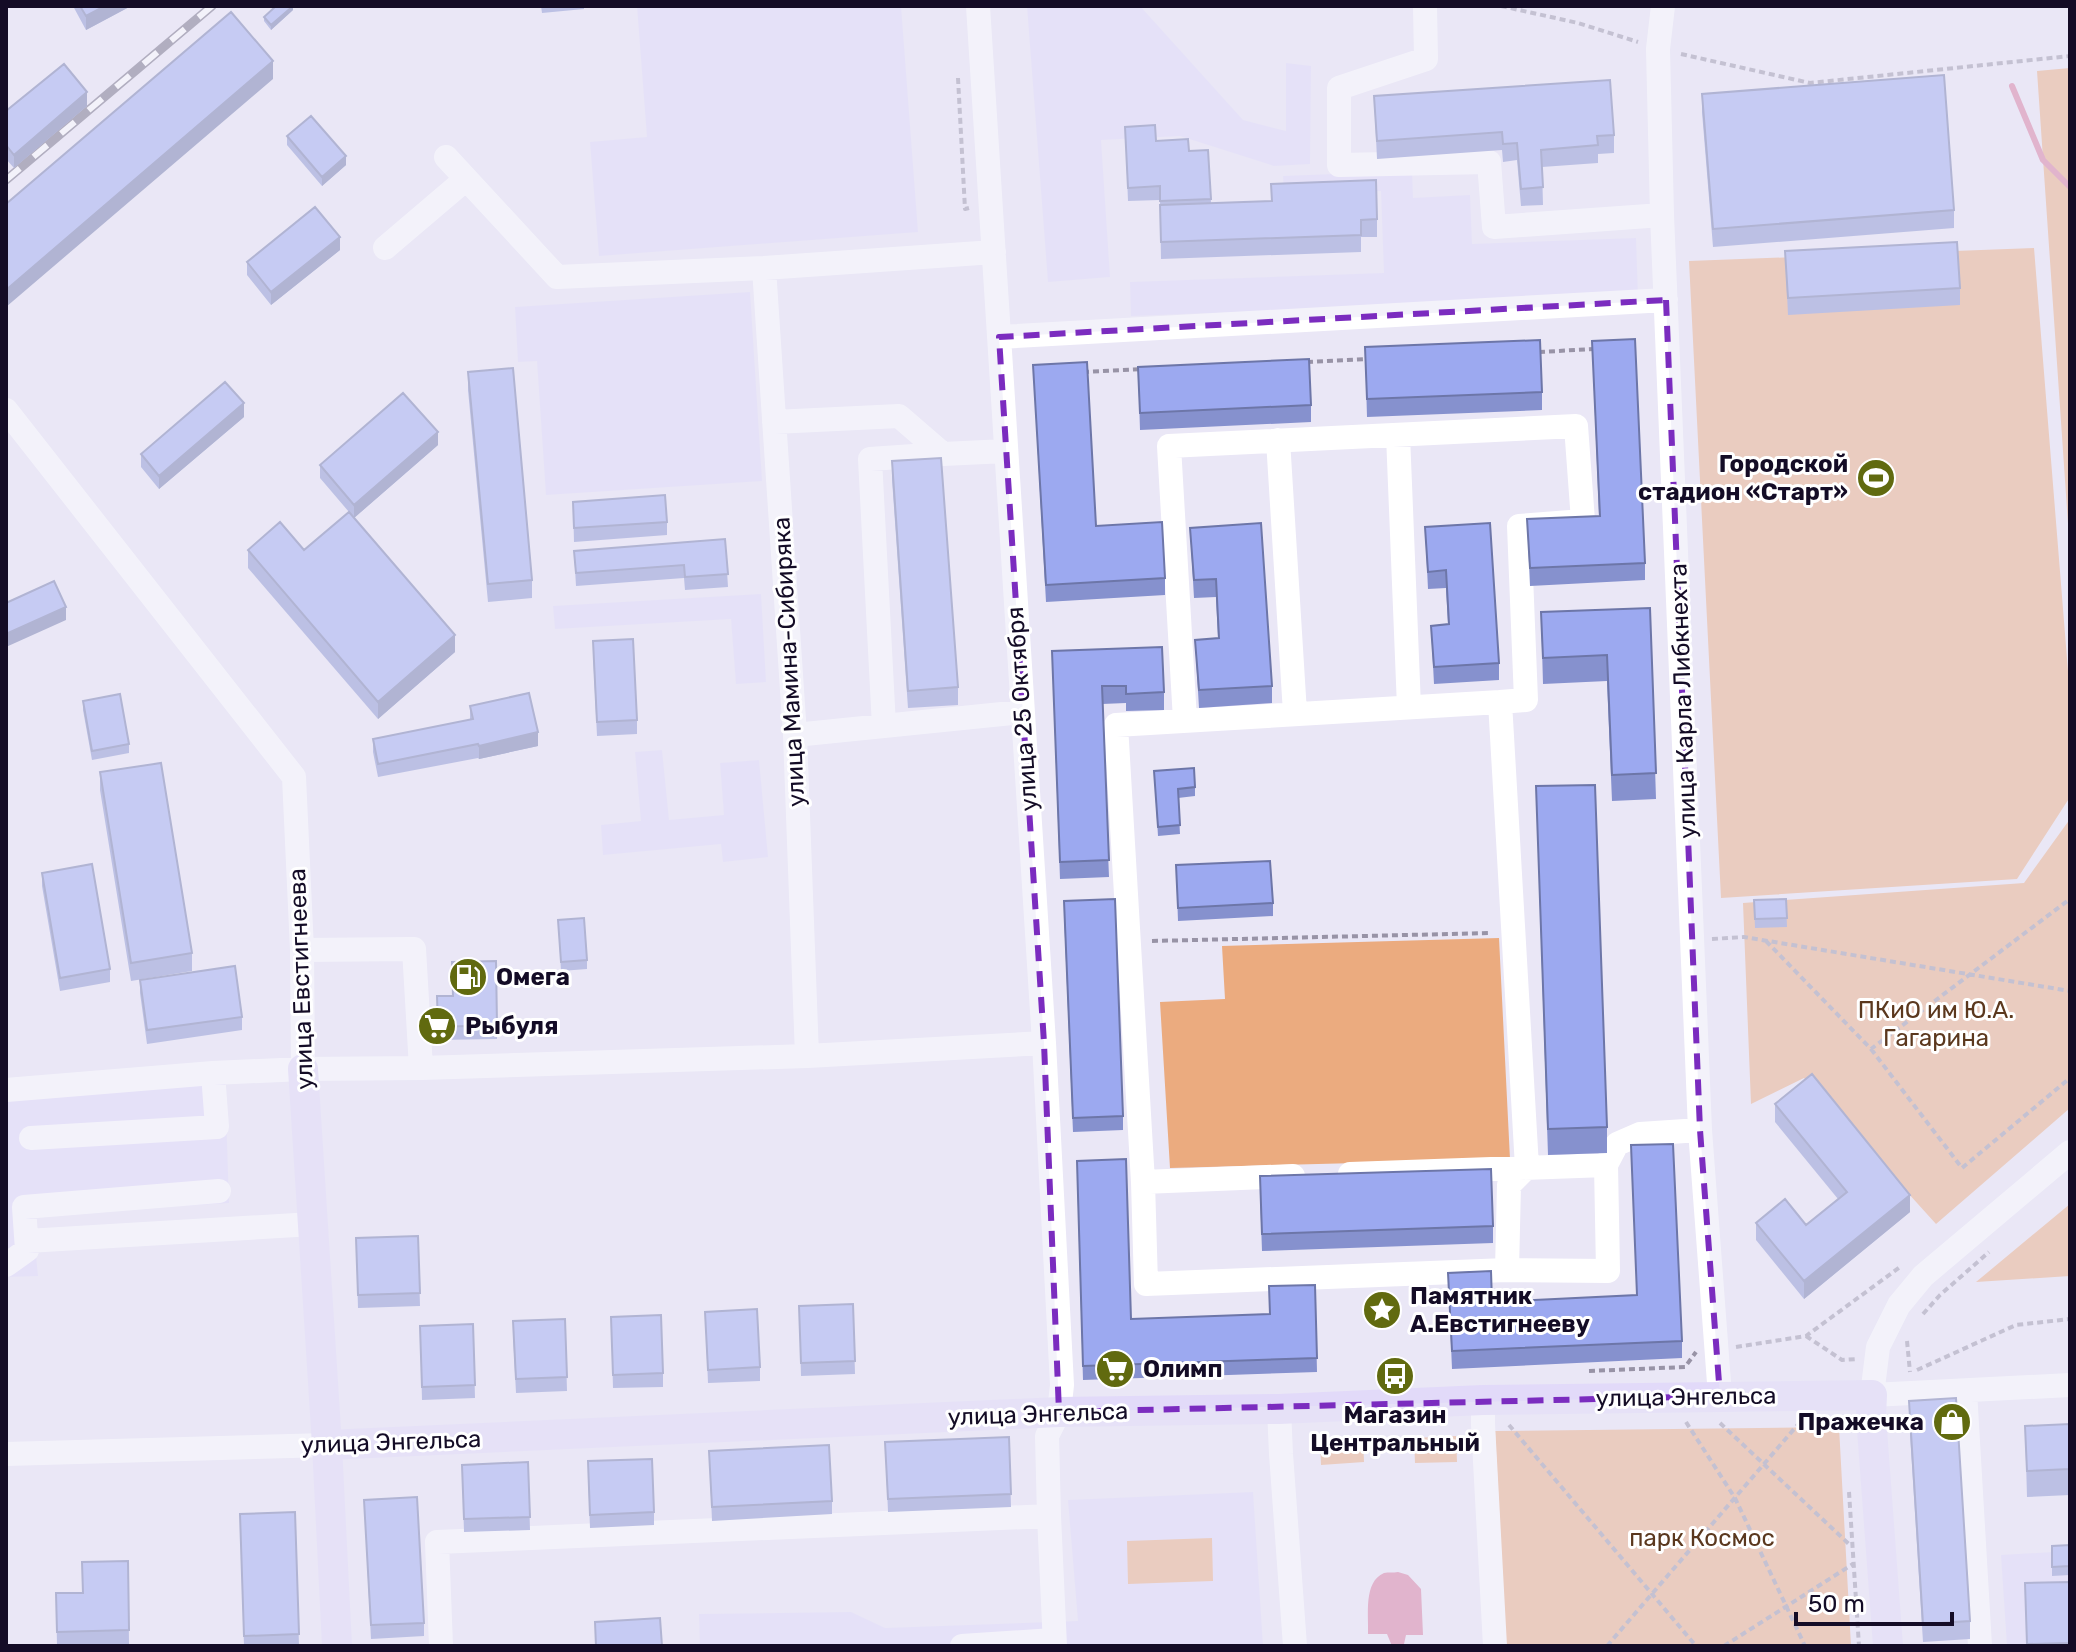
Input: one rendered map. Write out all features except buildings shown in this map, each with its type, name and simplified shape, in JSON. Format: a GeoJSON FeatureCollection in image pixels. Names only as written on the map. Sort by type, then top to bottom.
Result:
{"type":"FeatureCollection","features":[{"type":"Feature","properties":{"kind":"main road","name":"улица Евстигнеева"},"geometry":{"type":"LineString","coordinates":[[303,1069],[337,1646]]}},
{"type":"Feature","properties":{"kind":"main road","name":"улица Энгельса"},"geometry":{"type":"LineString","coordinates":[[327,1445],[1059,1412],[1279,1409],[1483,1400],[1719,1409],[1872,1395]]}},
{"type":"Feature","properties":{"kind":"main road"},"geometry":{"type":"LineString","coordinates":[[1872,1395],[1888,1646]]}},
{"type":"Feature","properties":{"kind":"street","name":"улица 25 Октября"},"geometry":{"type":"LineString","coordinates":[[978,6],[1044,1043],[1062,1385],[1059,1412],[1047,1436],[1054,1643]]}},
{"type":"Feature","properties":{"kind":"street"},"geometry":{"type":"LineString","coordinates":[[1425,6],[1426,59],[1339,88],[1339,165],[1489,162],[1494,227],[1662,215]]}},
{"type":"Feature","properties":{"kind":"street","name":"улица Карла Либкнехта"},"geometry":{"type":"LineString","coordinates":[[1663,6],[1658,49],[1662,215],[1700,1130],[1719,1409]]}},
{"type":"Feature","properties":{"kind":"street"},"geometry":{"type":"LineString","coordinates":[[446,157],[557,277],[764,268],[994,252]]}},
{"type":"Feature","properties":{"kind":"street"},"geometry":{"type":"LineString","coordinates":[[385,248],[466,179]]}},
{"type":"Feature","properties":{"kind":"street","name":"улица Мамина-Сибиряка"},"geometry":{"type":"LineString","coordinates":[[764,268],[795,735],[807,1056]]}},
{"type":"Feature","properties":{"kind":"street"},"geometry":{"type":"LineString","coordinates":[[999,337],[1666,300]]}},
{"type":"Feature","properties":{"kind":"street","name":"улица Евстигнеева"},"geometry":{"type":"LineString","coordinates":[[6,410],[294,777],[302,950],[303,1069]]}},
{"type":"Feature","properties":{"kind":"street"},"geometry":{"type":"LineString","coordinates":[[774,422],[899,416],[943,454]]}},
{"type":"Feature","properties":{"kind":"street"},"geometry":{"type":"LineString","coordinates":[[1185,720],[1169,446],[1576,426],[1583,521],[1519,526],[1526,700],[1116,725],[1143,1182],[1146,1284],[1507,1270],[1608,1271],[1606,1165],[1617,1144],[1640,1134],[1700,1130]]}},
{"type":"Feature","properties":{"kind":"street"},"geometry":{"type":"LineString","coordinates":[[1398,435],[1409,707]]}},
{"type":"Feature","properties":{"kind":"street"},"geometry":{"type":"LineString","coordinates":[[1278,440],[1295,713]]}},
{"type":"Feature","properties":{"kind":"street"},"geometry":{"type":"LineString","coordinates":[[884,726],[870,459],[1006,451]]}},
{"type":"Feature","properties":{"kind":"street"},"geometry":{"type":"LineString","coordinates":[[1500,702],[1527,1167],[1509,1185],[1507,1270]]}},
{"type":"Feature","properties":{"kind":"street"},"geometry":{"type":"LineString","coordinates":[[795,735],[1022,712]]}},
{"type":"Feature","properties":{"kind":"street"},"geometry":{"type":"LineString","coordinates":[[302,950],[414,949],[421,1068]]}},
{"type":"Feature","properties":{"kind":"street"},"geometry":{"type":"LineString","coordinates":[[6,1090],[213,1073],[807,1056],[1044,1043]]}},
{"type":"Feature","properties":{"kind":"street"},"geometry":{"type":"LineString","coordinates":[[31,1138],[217,1127],[213,1073]]}},
{"type":"Feature","properties":{"kind":"street"},"geometry":{"type":"LineString","coordinates":[[1872,1395],[1878,1347],[1899,1305],[1923,1276],[2070,1152]]}},
{"type":"Feature","properties":{"kind":"street"},"geometry":{"type":"LineString","coordinates":[[1143,1182],[1606,1165]]}},
{"type":"Feature","properties":{"kind":"street"},"geometry":{"type":"LineString","coordinates":[[6,1265],[27,1250],[24,1207],[219,1191]]}},
{"type":"Feature","properties":{"kind":"street"},"geometry":{"type":"LineString","coordinates":[[27,1241],[313,1224]]}},
{"type":"Feature","properties":{"kind":"street","name":"улица Энгельса"},"geometry":{"type":"LineString","coordinates":[[1872,1395],[2070,1385]]}},
{"type":"Feature","properties":{"kind":"street"},"geometry":{"type":"LineString","coordinates":[[1965,1391],[1980,1646]]}},
{"type":"Feature","properties":{"kind":"street"},"geometry":{"type":"LineString","coordinates":[[1483,1400],[1495,1646]]}},
{"type":"Feature","properties":{"kind":"street"},"geometry":{"type":"LineString","coordinates":[[1279,1409],[1295,1646]]}},
{"type":"Feature","properties":{"kind":"street","name":"улица Энгельса"},"geometry":{"type":"LineString","coordinates":[[6,1454],[327,1445]]}},
{"type":"Feature","properties":{"kind":"street"},"geometry":{"type":"LineString","coordinates":[[441,1646],[437,1542],[1049,1516]]}},
{"type":"Feature","properties":{"kind":"street"},"geometry":{"type":"LineString","coordinates":[[962,1646],[1054,1643]]}},
{"type":"Feature","properties":{"kind":"path"},"geometry":{"type":"LineString","coordinates":[[1501,6],[1578,23],[1658,49],[1810,83],[2070,56]]}},
{"type":"Feature","properties":{"kind":"path"},"geometry":{"type":"LineString","coordinates":[[1528,352],[1607,349]]}},
{"type":"Feature","properties":{"kind":"path"},"geometry":{"type":"LineString","coordinates":[[1308,362],[1371,359]]}},
{"type":"Feature","properties":{"kind":"path"},"geometry":{"type":"LineString","coordinates":[[1072,372],[1151,369]]}},
{"type":"Feature","properties":{"kind":"path"},"geometry":{"type":"LineString","coordinates":[[1871,1049],[2070,899]]}},
{"type":"Feature","properties":{"kind":"path"},"geometry":{"type":"LineString","coordinates":[[1129,941],[1514,932]]}},
{"type":"Feature","properties":{"kind":"path"},"geometry":{"type":"LineString","coordinates":[[1693,941],[1744,937],[2070,991]]}},
{"type":"Feature","properties":{"kind":"path"},"geometry":{"type":"LineString","coordinates":[[1766,941],[1871,1049],[1962,1168],[2070,1078]]}},
{"type":"Feature","properties":{"kind":"path"},"geometry":{"type":"LineString","coordinates":[[1916,1322],[1940,1295],[1998,1244]]}},
{"type":"Feature","properties":{"kind":"path"},"geometry":{"type":"LineString","coordinates":[[1664,1368],[1685,1367],[1695,1352],[1806,1336],[1910,1260]]}},
{"type":"Feature","properties":{"kind":"path"},"geometry":{"type":"LineString","coordinates":[[1908,1332],[1910,1373],[2016,1325],[2070,1319]]}},
{"type":"Feature","properties":{"kind":"path"},"geometry":{"type":"LineString","coordinates":[[1806,1336],[1842,1360]]}},
{"type":"Feature","properties":{"kind":"path"},"geometry":{"type":"LineString","coordinates":[[1483,1400],[1507,1424],[1696,1646]]}},
{"type":"Feature","properties":{"kind":"path"},"geometry":{"type":"LineString","coordinates":[[1719,1409],[1764,1464],[1852,1547]]}},
{"type":"Feature","properties":{"kind":"path"},"geometry":{"type":"LineString","coordinates":[[1607,1646],[1801,1421]]}},
{"type":"Feature","properties":{"kind":"path"},"geometry":{"type":"LineString","coordinates":[[1686,1422],[1735,1498],[1805,1646]]}},
{"type":"Feature","properties":{"kind":"path"},"geometry":{"type":"LineString","coordinates":[[1849,1490],[1859,1646]]}},
{"type":"Feature","properties":{"kind":"path"},"geometry":{"type":"LineString","coordinates":[[1724,1646],[1853,1564]]}},
{"type":"Feature","properties":{"kind":"highlighted area"},"geometry":{"type":"Polygon","coordinates":[[[1666,300],[1700,1130],[1720,1396],[1059,1412],[1044,1043],[999,337],[1666,300]]]}},
{"type":"Feature","properties":{"kind":"shaded area"},"geometry":{"type":"Polygon","coordinates":[[[637,6],[901,6],[918,232],[599,256],[590,142],[647,137],[637,6]]]}},
{"type":"Feature","properties":{"kind":"shaded area"},"geometry":{"type":"Polygon","coordinates":[[[1027,6],[1140,6],[1243,120],[1286,131],[1286,63],[1311,66],[1310,164],[1274,166],[1180,136],[1101,140],[1110,277],[1048,282],[1027,6]]]}},
{"type":"Feature","properties":{"kind":"shaded area"},"geometry":{"type":"Polygon","coordinates":[[[1412,171],[1413,198],[1470,195],[1472,244],[1636,238],[1638,297],[1131,316],[1130,282],[1384,273],[1381,191],[1284,194],[1283,176],[1412,171]]]}},
{"type":"Feature","properties":{"kind":"shaded area"},"geometry":{"type":"Polygon","coordinates":[[[750,292],[762,481],[546,495],[537,361],[518,362],[515,307],[750,292]]]}},
{"type":"Feature","properties":{"kind":"shaded area"},"geometry":{"type":"Polygon","coordinates":[[[761,594],[766,682],[736,684],[731,619],[555,629],[553,606],[761,594]]]}},
{"type":"Feature","properties":{"kind":"shaded area"},"geometry":{"type":"Polygon","coordinates":[[[662,750],[669,820],[724,815],[720,763],[759,760],[768,857],[723,862],[721,844],[603,855],[601,825],[641,821],[635,752],[662,750]]]}},
{"type":"Feature","properties":{"kind":"shaded area"},"geometry":{"type":"Polygon","coordinates":[[[225,1082],[229,1203],[32,1215],[38,1276],[6,1277],[6,1101],[225,1082]]]}},
{"type":"Feature","properties":{"kind":"shaded area"},"geometry":{"type":"Polygon","coordinates":[[[1253,1492],[1263,1646],[700,1646],[699,1614],[851,1612],[885,1628],[1078,1621],[1068,1500],[1253,1492]]]}},
{"type":"Feature","properties":{"kind":"shaded area"},"geometry":{"type":"Polygon","coordinates":[[[2070,1551],[2070,1646],[2007,1646],[2001,1555],[2070,1551]]]}},
{"type":"Feature","properties":{"kind":"shaded area"},"geometry":{"type":"Polygon","coordinates":[[[1398,1572],[1408,1575],[1421,1589],[1423,1635],[1406,1635],[1404,1644],[1392,1646],[1387,1634],[1368,1634],[1368,1600],[1377,1577],[1398,1572]]]}},
{"type":"Feature","properties":{"kind":"green space"},"geometry":{"type":"Polygon","coordinates":[[[2070,68],[2070,553],[2037,71],[2070,68]]]}},
{"type":"Feature","properties":{"kind":"green space","name":"Городской стадион «Старт»"},"geometry":{"type":"Polygon","coordinates":[[[2034,248],[2070,696],[2070,797],[2017,879],[1721,898],[1689,261],[2034,248]]]}},
{"type":"Feature","properties":{"kind":"green space","name":"ПКиО им Ю.А. Гагарина"},"geometry":{"type":"Polygon","coordinates":[[[2070,819],[2070,1108],[1936,1224],[1804,1078],[1751,1104],[1743,903],[2024,883],[2070,819]]]}},
{"type":"Feature","properties":{"kind":"green space"},"geometry":{"type":"Polygon","coordinates":[[[1499,938],[1510,1159],[1170,1168],[1160,1002],[1225,999],[1222,946],[1499,938]]]}},
{"type":"Feature","properties":{"kind":"green space"},"geometry":{"type":"Polygon","coordinates":[[[2070,1204],[2070,1276],[1976,1282],[2070,1204]]]}},
{"type":"Feature","properties":{"kind":"green space","name":"парк Космос"},"geometry":{"type":"Polygon","coordinates":[[[1839,1427],[1851,1646],[1506,1646],[1495,1431],[1839,1427]]]}},
{"type":"Feature","properties":{"kind":"green space"},"geometry":{"type":"Polygon","coordinates":[[[1456,1436],[1457,1462],[1415,1463],[1414,1438],[1456,1436]]]}},
{"type":"Feature","properties":{"kind":"green space"},"geometry":{"type":"Polygon","coordinates":[[[1363,1438],[1364,1462],[1321,1465],[1320,1440],[1363,1438]]]}},
{"type":"Feature","properties":{"kind":"green space"},"geometry":{"type":"Polygon","coordinates":[[[1212,1538],[1213,1581],[1128,1584],[1127,1541],[1212,1538]]]}},
{"type":"Feature","properties":{"kind":"waterway"},"geometry":{"type":"LineString","coordinates":[[2012,86],[2043,160],[2070,187]]}},
{"type":"Feature","properties":{"kind":"railway"},"geometry":{"type":"LineString","coordinates":[[6,180],[212,6]]}},
{"type":"Feature","properties":{"kind":"place","name":"Городской стадион «Старт»"},"geometry":{"type":"Point","coordinates":[1876,478]}},
{"type":"Feature","properties":{"kind":"place","name":"Омега"},"geometry":{"type":"Point","coordinates":[468,977]}},
{"type":"Feature","properties":{"kind":"place","name":"Рыбуля"},"geometry":{"type":"Point","coordinates":[437,1026]}},
{"type":"Feature","properties":{"kind":"place","name":"Памятник А.Евстигнееву"},"geometry":{"type":"Point","coordinates":[1382,1310]}},
{"type":"Feature","properties":{"kind":"place","name":"Олимп"},"geometry":{"type":"Point","coordinates":[1115,1369]}},
{"type":"Feature","properties":{"kind":"place","name":"Магазин Центральный"},"geometry":{"type":"Point","coordinates":[1395,1376]}},
{"type":"Feature","properties":{"kind":"place","name":"Пражечка"},"geometry":{"type":"Point","coordinates":[1952,1422]}}]}
